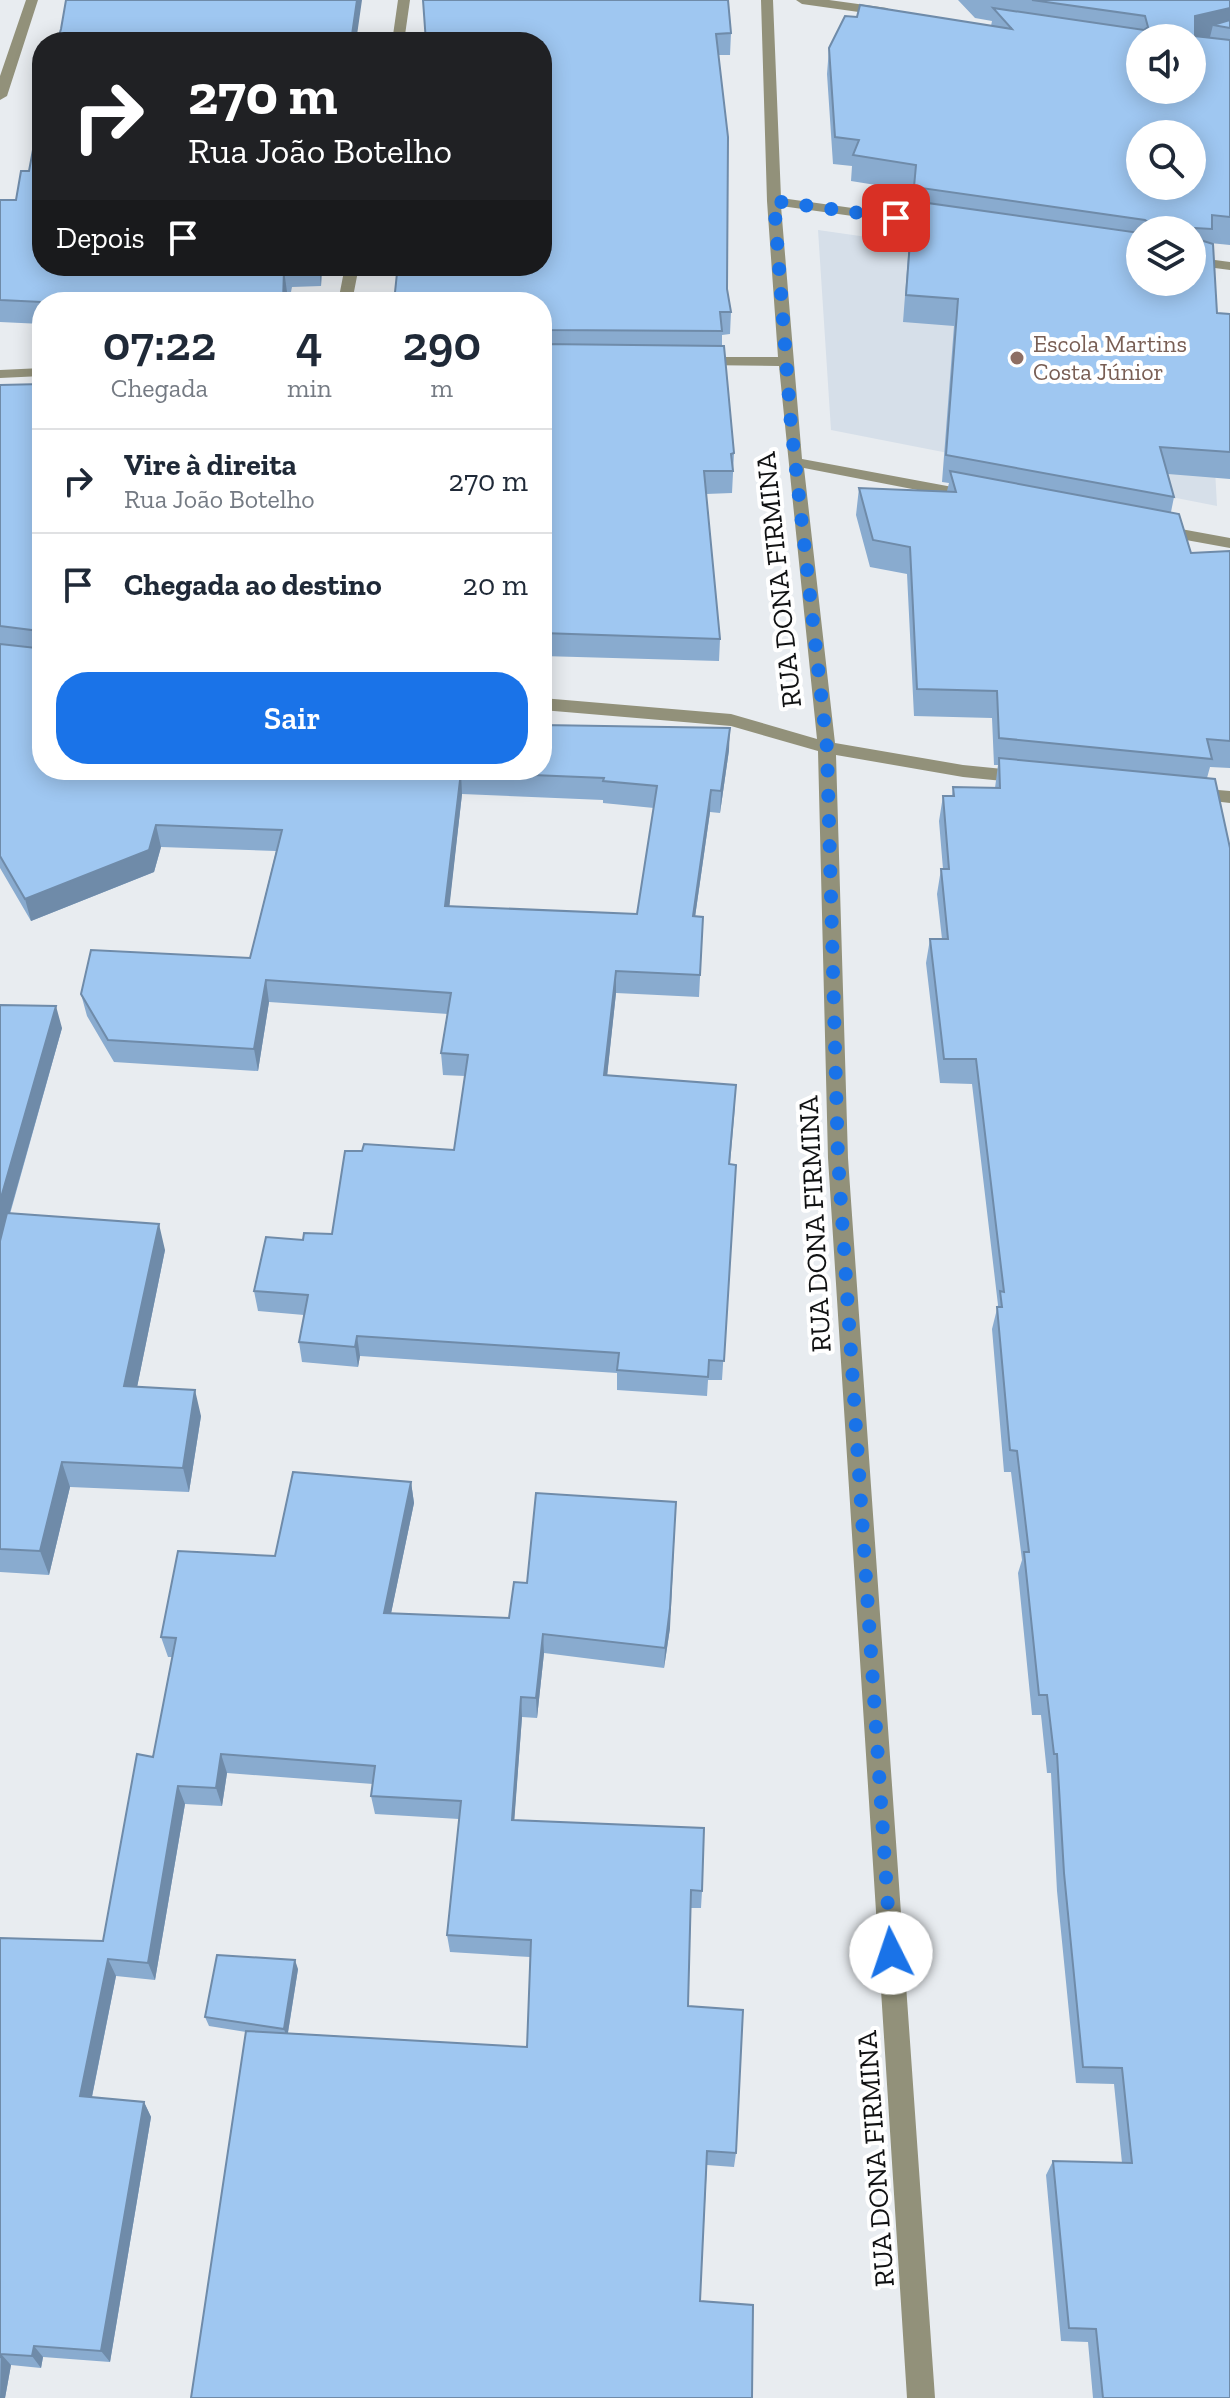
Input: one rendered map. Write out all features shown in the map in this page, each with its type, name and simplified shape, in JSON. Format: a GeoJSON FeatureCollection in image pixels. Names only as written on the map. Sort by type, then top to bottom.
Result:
{"type":"FeatureCollection","features":[{"type":"Feature","properties":{"kind":"street"},"geometry":{"type":"LineString","coordinates":[[0,96],[32,0]]}},
{"type":"Feature","properties":{"kind":"street"},"geometry":{"type":"LineString","coordinates":[[399,32],[404,0]]}},
{"type":"Feature","properties":{"kind":"street","name":"RUA DONA FIRMINA"},"geometry":{"type":"LineString","coordinates":[[767,0],[774,201],[795,462],[827,748],[838,1158],[921,2398]]}},
{"type":"Feature","properties":{"kind":"street"},"geometry":{"type":"LineString","coordinates":[[802,0],[894,13]]}},
{"type":"Feature","properties":{"kind":"street"},"geometry":{"type":"LineString","coordinates":[[774,201],[957,227]]}},
{"type":"Feature","properties":{"kind":"street"},"geometry":{"type":"LineString","coordinates":[[1206,263],[1230,266]]}},
{"type":"Feature","properties":{"kind":"street"},"geometry":{"type":"LineString","coordinates":[[680,361],[787,362]]}},
{"type":"Feature","properties":{"kind":"street"},"geometry":{"type":"LineString","coordinates":[[0,374],[32,372]]}},
{"type":"Feature","properties":{"kind":"street"},"geometry":{"type":"LineString","coordinates":[[795,462],[997,500]]}},
{"type":"Feature","properties":{"kind":"street"},"geometry":{"type":"LineString","coordinates":[[1137,526],[1230,543]]}},
{"type":"Feature","properties":{"kind":"street"},"geometry":{"type":"LineString","coordinates":[[552,705],[731,720],[827,748],[963,771],[1041,779]]}},
{"type":"Feature","properties":{"kind":"street"},"geometry":{"type":"LineString","coordinates":[[1183,793],[1230,797]]}},
{"type":"Feature","properties":{"kind":"shaded area","name":"Escola Martins Costa Júnior"},"geometry":{"type":"Polygon","coordinates":[[[818,230],[1126,274],[1126,296],[1206,296],[1217,506],[831,430],[818,230]]]}},
{"type":"Feature","properties":{"kind":"building"},"geometry":{"type":"Polygon","coordinates":[[[66,0],[357,0],[352,32],[60,32],[66,0]]]}},
{"type":"Feature","properties":{"kind":"building"},"geometry":{"type":"Polygon","coordinates":[[[423,0],[728,0],[731,33],[716,34],[728,137],[727,289],[731,312],[720,312],[722,331],[552,330],[552,292],[395,292],[397,276],[552,276],[552,32],[425,32],[423,0]]]}},
{"type":"Feature","properties":{"kind":"building"},"geometry":{"type":"Polygon","coordinates":[[[1032,0],[1230,0],[1230,8],[1195,16],[1195,24],[1147,24],[1145,16],[1032,0]]]}},
{"type":"Feature","properties":{"kind":"building"},"geometry":{"type":"Polygon","coordinates":[[[860,5],[1012,29],[993,8],[1126,27],[1126,104],[1206,104],[1206,37],[1230,40],[1230,217],[1212,215],[1212,229],[1206,229],[1206,216],[1126,217],[914,187],[916,165],[853,155],[859,140],[835,137],[829,48],[845,16],[857,17],[860,5]]]}},
{"type":"Feature","properties":{"kind":"building"},"geometry":{"type":"Polygon","coordinates":[[[1230,20],[1230,28],[1213,25],[1230,20]]]}},
{"type":"Feature","properties":{"kind":"building"},"geometry":{"type":"Polygon","coordinates":[[[32,155],[32,276],[284,276],[283,292],[32,292],[32,302],[0,300],[0,200],[16,200],[21,171],[29,171],[32,155]]]}},
{"type":"Feature","properties":{"kind":"building"},"geometry":{"type":"Polygon","coordinates":[[[913,201],[1126,231],[1126,296],[1206,296],[1206,242],[1213,244],[1217,313],[1230,314],[1230,452],[1160,447],[1174,497],[946,455],[958,299],[906,295],[913,201]]]}},
{"type":"Feature","properties":{"kind":"building"},"geometry":{"type":"Polygon","coordinates":[[[552,344],[724,346],[733,471],[704,471],[720,639],[552,633],[552,344]]]}},
{"type":"Feature","properties":{"kind":"building"},"geometry":{"type":"Polygon","coordinates":[[[32,384],[32,630],[0,626],[0,385],[32,384]]]}},
{"type":"Feature","properties":{"kind":"building"},"geometry":{"type":"Polygon","coordinates":[[[950,471],[1179,514],[1191,553],[1230,551],[1230,741],[1207,739],[1212,759],[999,738],[997,691],[917,689],[910,547],[873,540],[859,488],[956,492],[950,471]]]}},
{"type":"Feature","properties":{"kind":"building"},"geometry":{"type":"Polygon","coordinates":[[[0,644],[32,648],[32,780],[460,780],[445,906],[637,914],[657,786],[603,781],[604,778],[552,776],[552,725],[730,728],[721,791],[711,790],[693,916],[703,917],[700,975],[616,971],[604,1075],[736,1085],[729,1164],[736,1165],[724,1361],[709,1360],[708,1377],[617,1370],[619,1353],[357,1336],[355,1347],[299,1342],[308,1295],[254,1291],[266,1237],[303,1240],[304,1233],[332,1234],[345,1151],[362,1151],[364,1144],[454,1150],[468,1055],[441,1053],[451,993],[266,980],[254,1049],[108,1040],[81,994],[91,950],[250,958],[282,830],[156,825],[149,850],[25,899],[0,856],[0,644]]]}},
{"type":"Feature","properties":{"kind":"building"},"geometry":{"type":"Polygon","coordinates":[[[999,758],[1215,779],[1230,848],[1230,2398],[1103,2398],[1096,2329],[1069,2328],[1053,2161],[1132,2163],[1122,2068],[1083,2067],[1064,1873],[1057,1754],[1054,1754],[1047,1695],[1039,1695],[1024,1552],[1029,1552],[1017,1451],[1010,1450],[997,1307],[1002,1307],[1000,1291],[1004,1292],[976,1059],[944,1059],[930,939],[948,939],[941,869],[949,869],[943,796],[954,796],[953,787],[1000,788],[999,758]]]}},
{"type":"Feature","properties":{"kind":"building"},"geometry":{"type":"Polygon","coordinates":[[[0,1005],[56,1006],[0,1201],[0,1005]]]}},
{"type":"Feature","properties":{"kind":"building"},"geometry":{"type":"Polygon","coordinates":[[[7,1213],[159,1224],[124,1386],[195,1390],[183,1468],[62,1462],[40,1551],[0,1549],[0,1241],[7,1213]]]}},
{"type":"Feature","properties":{"kind":"building"},"geometry":{"type":"Polygon","coordinates":[[[293,1472],[411,1482],[384,1613],[509,1618],[514,1582],[527,1583],[536,1493],[676,1502],[665,1648],[543,1634],[536,1698],[521,1697],[512,1820],[704,1828],[702,1891],[691,1890],[688,2006],[743,2010],[736,2153],[707,2151],[700,2301],[753,2305],[752,2398],[191,2398],[246,2031],[527,2047],[531,1940],[447,1935],[461,1801],[371,1796],[375,1766],[221,1754],[216,1788],[178,1786],[148,1963],[108,1959],[80,2096],[144,2102],[101,2351],[34,2346],[32,2356],[1,2354],[0,2358],[0,1938],[103,1941],[137,1754],[153,1757],[176,1638],[161,1637],[178,1551],[275,1556],[293,1472]]]}},
{"type":"Feature","properties":{"kind":"building"},"geometry":{"type":"Polygon","coordinates":[[[217,1955],[295,1960],[284,2029],[205,2017],[217,1955]]]}},
{"type":"Feature","properties":{"kind":"place","name":"Escola Martins Costa Júnior"},"geometry":{"type":"Point","coordinates":[1017,358]}},
{"type":"Feature","properties":{"kind":"route"},"geometry":{"type":"LineString","coordinates":[[891,1953],[838,1158],[827,748],[791,425],[774,201],[896,218]]}}]}
